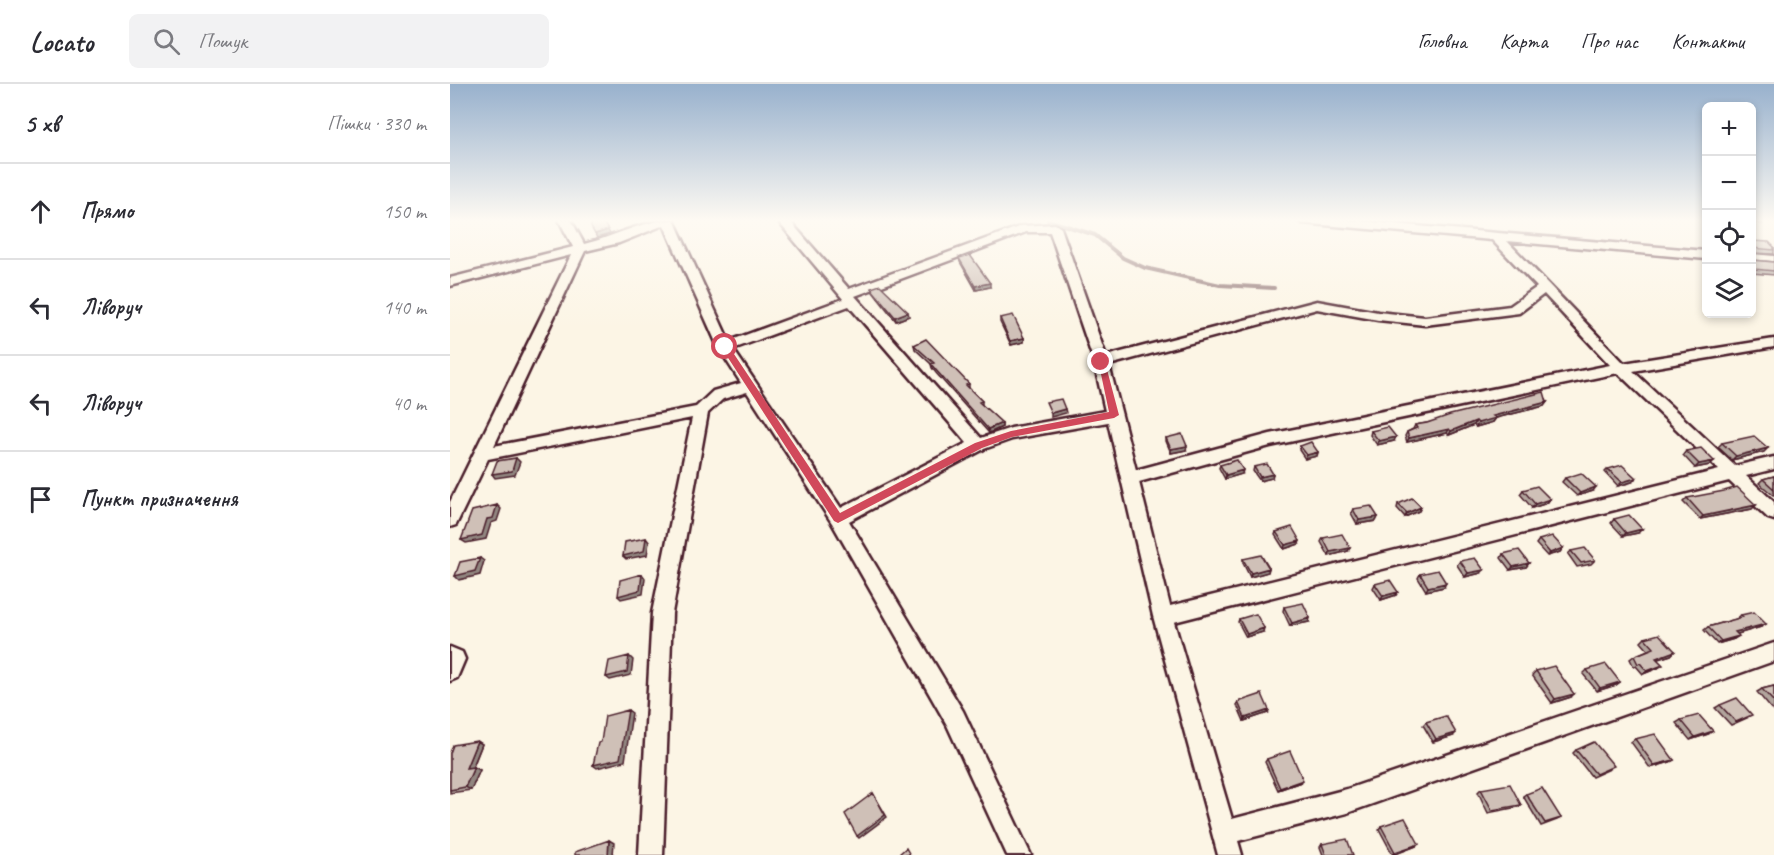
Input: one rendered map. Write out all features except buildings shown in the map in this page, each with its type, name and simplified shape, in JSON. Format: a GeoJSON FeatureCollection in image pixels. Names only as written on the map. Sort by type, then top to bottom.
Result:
{"type":"FeatureCollection","features":[{"type":"Feature","properties":{"kind":"street"},"geometry":{"type":"LineString","coordinates":[[450,282],[553,256]]}},
{"type":"Feature","properties":{"kind":"street"},"geometry":{"type":"LineString","coordinates":[[450,520],[577,256]]}},
{"type":"Feature","properties":{"kind":"street"},"geometry":{"type":"LineString","coordinates":[[684,256],[725,347],[838,518],[955,718],[1019,855]]}},
{"type":"Feature","properties":{"kind":"street"},"geometry":{"type":"LineString","coordinates":[[814,256],[978,445]]}},
{"type":"Feature","properties":{"kind":"street"},"geometry":{"type":"LineString","coordinates":[[725,347],[954,256]]}},
{"type":"Feature","properties":{"kind":"street"},"geometry":{"type":"LineString","coordinates":[[1065,256],[1101,362],[1163,616],[1230,855]]}},
{"type":"Feature","properties":{"kind":"street"},"geometry":{"type":"LineString","coordinates":[[1514,256],[1621,368],[1774,513]]}},
{"type":"Feature","properties":{"kind":"street"},"geometry":{"type":"LineString","coordinates":[[1756,258],[1774,260]]}},
{"type":"Feature","properties":{"kind":"street"},"geometry":{"type":"LineString","coordinates":[[1101,362],[1317,305],[1378,316],[1425,321],[1514,310],[1544,288]]}},
{"type":"Feature","properties":{"kind":"street"},"geometry":{"type":"LineString","coordinates":[[1130,478],[1270,440],[1621,368],[1774,343]]}},
{"type":"Feature","properties":{"kind":"street"},"geometry":{"type":"LineString","coordinates":[[481,454],[701,411],[718,394],[750,386]]}},
{"type":"Feature","properties":{"kind":"street"},"geometry":{"type":"LineString","coordinates":[[651,855],[662,613],[701,411]]}},
{"type":"Feature","properties":{"kind":"street"},"geometry":{"type":"LineString","coordinates":[[838,518],[978,445],[1011,434],[1114,415]]}},
{"type":"Feature","properties":{"kind":"street"},"geometry":{"type":"LineString","coordinates":[[1163,616],[1774,463]]}},
{"type":"Feature","properties":{"kind":"street"},"geometry":{"type":"LineString","coordinates":[[1225,833],[1347,801],[1774,652]]}},
{"type":"Feature","properties":{"kind":"street"},"geometry":{"type":"LineString","coordinates":[[450,656],[455,659],[450,671]]}},
{"type":"Feature","properties":{"kind":"waterway"},"geometry":{"type":"LineString","coordinates":[[1121,256],[1145,268],[1220,285],[1274,288]]}},
{"type":"Feature","properties":{"kind":"route"},"geometry":{"type":"LineString","coordinates":[[725,347],[838,518],[978,445],[1011,434],[1114,415],[1101,362]]}}]}
